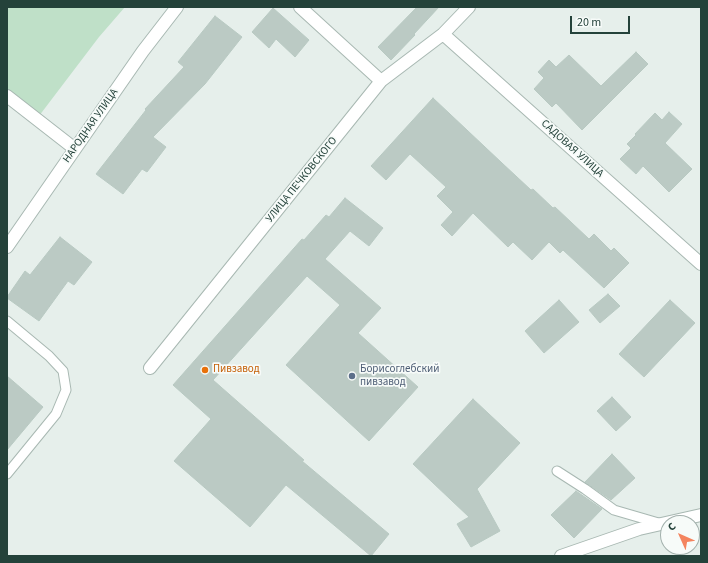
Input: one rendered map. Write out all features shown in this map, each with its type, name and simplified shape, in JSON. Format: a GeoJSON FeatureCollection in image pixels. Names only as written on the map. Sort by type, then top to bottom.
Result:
{"type":"FeatureCollection","features":[{"type":"Feature","properties":{"kind":"street","name":"НАРОДНАЯ УЛИЦА"},"geometry":{"type":"LineString","coordinates":[[7,247],[143,51],[177,7]]}},
{"type":"Feature","properties":{"kind":"street"},"geometry":{"type":"LineString","coordinates":[[300,7],[381,80]]}},
{"type":"Feature","properties":{"kind":"street","name":"УЛИЦА ПЕЧКОВСКОГО"},"geometry":{"type":"LineString","coordinates":[[150,368],[381,80],[443,34],[469,7]]}},
{"type":"Feature","properties":{"kind":"street","name":"САДОВАЯ УЛИЦА"},"geometry":{"type":"LineString","coordinates":[[443,34],[701,264]]}},
{"type":"Feature","properties":{"kind":"street"},"geometry":{"type":"LineString","coordinates":[[7,96],[75,148]]}},
{"type":"Feature","properties":{"kind":"street"},"geometry":{"type":"LineString","coordinates":[[561,556],[640,529],[660,524]]}},
{"type":"Feature","properties":{"kind":"lane"},"geometry":{"type":"LineString","coordinates":[[7,320],[49,356],[63,371],[66,390],[56,414],[7,474]]}},
{"type":"Feature","properties":{"kind":"lane"},"geometry":{"type":"LineString","coordinates":[[557,471],[614,510],[660,523]]}},
{"type":"Feature","properties":{"kind":"green space"},"geometry":{"type":"Polygon","coordinates":[[[7,7],[125,7],[99,37],[39,116],[7,90],[7,7]]]}},
{"type":"Feature","properties":{"kind":"building"},"geometry":{"type":"Polygon","coordinates":[[[417,7],[439,7],[391,60],[378,47],[417,7]]]}},
{"type":"Feature","properties":{"kind":"building"},"geometry":{"type":"Polygon","coordinates":[[[273,8],[309,40],[295,57],[276,39],[269,48],[252,32],[273,8]]]}},
{"type":"Feature","properties":{"kind":"building"},"geometry":{"type":"Polygon","coordinates":[[[215,16],[242,37],[205,84],[153,137],[166,147],[147,172],[142,169],[123,194],[96,174],[146,110],[145,109],[184,67],[178,62],[215,16]]]}},
{"type":"Feature","properties":{"kind":"building"},"geometry":{"type":"Polygon","coordinates":[[[636,52],[648,64],[582,130],[556,103],[552,107],[534,89],[544,78],[538,72],[549,60],[556,67],[569,55],[601,86],[636,52]]]}},
{"type":"Feature","properties":{"kind":"building"},"geometry":{"type":"Polygon","coordinates":[[[433,98],[531,190],[533,189],[553,208],[555,207],[589,239],[594,234],[611,251],[614,248],[629,263],[604,288],[563,250],[560,253],[549,242],[532,260],[513,242],[508,247],[473,213],[452,236],[441,225],[453,212],[437,196],[446,187],[410,154],[386,180],[371,166],[433,98]]]}},
{"type":"Feature","properties":{"kind":"building"},"geometry":{"type":"Polygon","coordinates":[[[669,112],[682,124],[665,143],[692,169],[669,192],[643,166],[636,174],[620,159],[631,148],[627,144],[655,113],[662,120],[669,112]]]}},
{"type":"Feature","properties":{"kind":"building"},"geometry":{"type":"Polygon","coordinates":[[[345,198],[383,228],[369,246],[350,231],[325,259],[381,308],[358,333],[418,387],[369,441],[286,365],[340,305],[307,276],[213,380],[304,460],[302,461],[389,534],[371,556],[286,485],[250,527],[174,461],[211,419],[173,385],[302,239],[304,240],[326,215],[329,217],[345,198]]]}},
{"type":"Feature","properties":{"kind":"building"},"geometry":{"type":"Polygon","coordinates":[[[60,237],[92,262],[74,285],[68,281],[39,321],[7,297],[25,271],[30,275],[60,237]]]}},
{"type":"Feature","properties":{"kind":"building"},"geometry":{"type":"Polygon","coordinates":[[[608,294],[620,306],[600,323],[589,310],[608,294]]]}},
{"type":"Feature","properties":{"kind":"building"},"geometry":{"type":"Polygon","coordinates":[[[559,300],[579,322],[544,353],[525,331],[559,300]]]}},
{"type":"Feature","properties":{"kind":"building"},"geometry":{"type":"Polygon","coordinates":[[[670,300],[695,323],[644,377],[619,354],[670,300]]]}},
{"type":"Feature","properties":{"kind":"building"},"geometry":{"type":"Polygon","coordinates":[[[7,376],[43,407],[7,450],[7,376]]]}},
{"type":"Feature","properties":{"kind":"building"},"geometry":{"type":"Polygon","coordinates":[[[612,397],[631,417],[616,431],[597,411],[612,397]]]}},
{"type":"Feature","properties":{"kind":"building"},"geometry":{"type":"Polygon","coordinates":[[[473,399],[520,443],[477,489],[500,531],[471,547],[457,524],[469,517],[413,464],[473,399]]]}},
{"type":"Feature","properties":{"kind":"building"},"geometry":{"type":"Polygon","coordinates":[[[612,454],[635,478],[611,500],[585,482],[612,454]]]}},
{"type":"Feature","properties":{"kind":"building"},"geometry":{"type":"Polygon","coordinates":[[[576,491],[602,509],[574,538],[551,515],[576,491]]]}},
{"type":"Feature","properties":{"kind":"place","name":"Пивзавод"},"geometry":{"type":"Point","coordinates":[205,370]}},
{"type":"Feature","properties":{"kind":"place","name":"Борисоглебский пивзавод"},"geometry":{"type":"Point","coordinates":[352,376]}}]}
